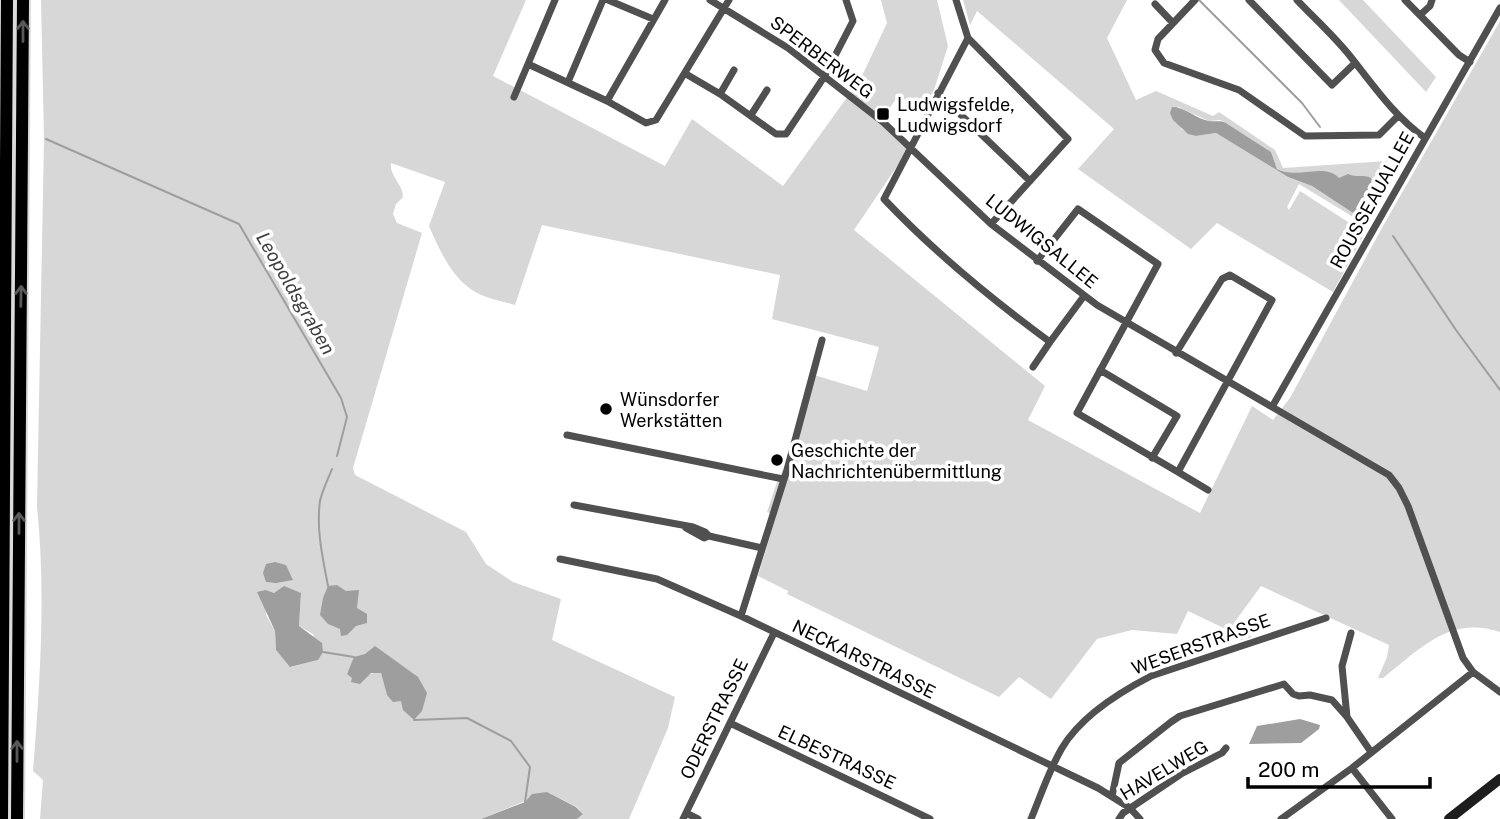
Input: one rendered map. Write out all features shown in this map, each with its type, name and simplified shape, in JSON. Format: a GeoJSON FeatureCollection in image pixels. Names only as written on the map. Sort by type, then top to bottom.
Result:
{"type":"FeatureCollection","features":[{"type":"Feature","properties":{"kind":"highway"},"geometry":{"type":"LineString","coordinates":[[2,819],[7,0]]}},
{"type":"Feature","properties":{"kind":"highway"},"geometry":{"type":"LineString","coordinates":[[17,819],[23,0]]}},
{"type":"Feature","properties":{"kind":"main road"},"geometry":{"type":"LineString","coordinates":[[1450,819],[1500,779]]}},
{"type":"Feature","properties":{"kind":"street"},"geometry":{"type":"LineString","coordinates":[[514,97],[555,0]]}},
{"type":"Feature","properties":{"kind":"street"},"geometry":{"type":"LineString","coordinates":[[568,82],[605,0],[653,19]]}},
{"type":"Feature","properties":{"kind":"street"},"geometry":{"type":"LineString","coordinates":[[607,102],[665,0]]}},
{"type":"Feature","properties":{"kind":"street","name":"SPERBERWEG"},"geometry":{"type":"LineString","coordinates":[[710,0],[788,48],[883,122],[910,147]]}},
{"type":"Feature","properties":{"kind":"street"},"geometry":{"type":"LineString","coordinates":[[528,64],[646,123],[656,120],[729,0]]}},
{"type":"Feature","properties":{"kind":"street"},"geometry":{"type":"LineString","coordinates":[[686,74],[720,94],[776,134],[786,134],[824,77],[853,21],[846,0]]}},
{"type":"Feature","properties":{"kind":"street"},"geometry":{"type":"LineString","coordinates":[[956,0],[968,38],[1068,139],[991,224]]}},
{"type":"Feature","properties":{"kind":"street"},"geometry":{"type":"LineString","coordinates":[[1195,0],[1155,44],[1159,60],[1240,90],[1305,136],[1378,135],[1398,116]]}},
{"type":"Feature","properties":{"kind":"street"},"geometry":{"type":"LineString","coordinates":[[1249,0],[1332,85],[1355,63]]}},
{"type":"Feature","properties":{"kind":"street"},"geometry":{"type":"LineString","coordinates":[[1297,0],[1355,63],[1398,116],[1425,138]]}},
{"type":"Feature","properties":{"kind":"street"},"geometry":{"type":"LineString","coordinates":[[1405,0],[1459,55],[1470,62]]}},
{"type":"Feature","properties":{"kind":"street"},"geometry":{"type":"LineString","coordinates":[[1420,15],[1430,6],[1432,0]]}},
{"type":"Feature","properties":{"kind":"street"},"geometry":{"type":"LineString","coordinates":[[1154,5],[1173,23]]}},
{"type":"Feature","properties":{"kind":"street","name":"ROUSSEAUALLEE"},"geometry":{"type":"LineString","coordinates":[[1272,407],[1500,8]]}},
{"type":"Feature","properties":{"kind":"street"},"geometry":{"type":"LineString","coordinates":[[968,38],[884,199],[921,239],[962,275],[1050,342]]}},
{"type":"Feature","properties":{"kind":"street"},"geometry":{"type":"LineString","coordinates":[[720,94],[734,70]]}},
{"type":"Feature","properties":{"kind":"street"},"geometry":{"type":"LineString","coordinates":[[751,115],[767,90]]}},
{"type":"Feature","properties":{"kind":"street"},"geometry":{"type":"LineString","coordinates":[[938,93],[1030,181]]}},
{"type":"Feature","properties":{"kind":"street","name":"LUDWIGSALLEE"},"geometry":{"type":"LineString","coordinates":[[910,147],[991,224],[1084,296],[1176,353],[1389,475],[1408,506],[1457,645],[1473,672]]}},
{"type":"Feature","properties":{"kind":"street"},"geometry":{"type":"LineString","coordinates":[[1037,261],[1078,209],[1158,264],[1077,413],[1208,490]]}},
{"type":"Feature","properties":{"kind":"street"},"geometry":{"type":"LineString","coordinates":[[1176,353],[1222,279],[1230,275],[1272,300],[1178,472]]}},
{"type":"Feature","properties":{"kind":"street"},"geometry":{"type":"LineString","coordinates":[[1033,367],[1084,296]]}},
{"type":"Feature","properties":{"kind":"street"},"geometry":{"type":"LineString","coordinates":[[741,616],[814,375],[822,340]]}},
{"type":"Feature","properties":{"kind":"street"},"geometry":{"type":"LineString","coordinates":[[1100,370],[1177,416],[1153,457]]}},
{"type":"Feature","properties":{"kind":"street"},"geometry":{"type":"LineString","coordinates":[[567,435],[783,479]]}},
{"type":"Feature","properties":{"kind":"street"},"geometry":{"type":"LineString","coordinates":[[574,505],[686,528],[704,538],[709,536],[762,548]]}},
{"type":"Feature","properties":{"kind":"street","name":"NECKARSTRASSE"},"geometry":{"type":"LineString","coordinates":[[560,559],[657,579],[741,616],[1112,796],[1130,808],[1140,819]]}},
{"type":"Feature","properties":{"kind":"street","name":"WESERSTRASSE"},"geometry":{"type":"LineString","coordinates":[[1031,819],[1052,766],[1064,745],[1080,726],[1123,690],[1150,676],[1326,618]]}},
{"type":"Feature","properties":{"kind":"street","name":"ODERSTRASSE"},"geometry":{"type":"LineString","coordinates":[[685,816],[774,633]]}},
{"type":"Feature","properties":{"kind":"street"},"geometry":{"type":"LineString","coordinates":[[1347,717],[1342,666],[1351,633]]}},
{"type":"Feature","properties":{"kind":"street"},"geometry":{"type":"LineString","coordinates":[[1280,819],[1352,768],[1473,672],[1500,692]]}},
{"type":"Feature","properties":{"kind":"street"},"geometry":{"type":"LineString","coordinates":[[1112,796],[1119,763],[1180,716],[1284,684],[1293,694],[1299,696],[1310,695],[1332,700],[1371,752]]}},
{"type":"Feature","properties":{"kind":"street","name":"ELBESTRASSE"},"geometry":{"type":"LineString","coordinates":[[730,723],[930,819]]}},
{"type":"Feature","properties":{"kind":"street","name":"HAVELWEG"},"geometry":{"type":"LineString","coordinates":[[1119,819],[1130,808],[1181,774],[1222,753],[1226,748]]}},
{"type":"Feature","properties":{"kind":"street"},"geometry":{"type":"LineString","coordinates":[[1352,768],[1392,819]]}},
{"type":"Feature","properties":{"kind":"street"},"geometry":{"type":"LineString","coordinates":[[685,816],[698,819]]}},
{"type":"Feature","properties":{"kind":"shaded area"},"geometry":{"type":"Polygon","coordinates":[[[41,0],[526,0],[493,76],[665,166],[692,119],[783,186],[861,78],[887,23],[881,0],[937,0],[948,46],[934,90],[924,108],[898,96],[880,122],[910,147],[854,230],[1045,386],[1028,420],[1200,513],[1252,406],[1273,420],[1290,398],[1383,226],[1500,21],[1500,632],[1482,628],[1450,631],[1423,646],[1383,678],[1378,678],[1389,645],[1261,586],[1234,623],[1252,637],[1238,641],[1230,631],[1188,611],[1177,634],[1132,630],[1097,639],[1051,699],[1019,677],[999,697],[787,594],[788,591],[758,576],[776,516],[767,512],[777,482],[795,444],[814,375],[867,391],[879,347],[772,319],[780,275],[542,225],[515,305],[487,297],[472,290],[452,270],[429,226],[445,182],[391,163],[403,197],[396,204],[393,214],[397,223],[422,233],[353,468],[355,475],[466,532],[486,564],[513,582],[561,599],[552,640],[675,697],[668,728],[629,819],[577,819],[583,814],[577,807],[547,792],[481,819],[40,819],[43,780],[33,771],[41,638],[37,506],[44,139],[41,0]],[[266,590],[266,615],[275,631],[276,650],[291,667],[318,660],[313,634],[299,626],[301,593],[274,593],[266,590]],[[375,647],[347,673],[353,678],[381,673],[387,694],[394,661],[375,647]]]}},
{"type":"Feature","properties":{"kind":"shaded area"},"geometry":{"type":"Polygon","coordinates":[[[963,0],[1127,0],[1107,38],[1136,100],[1156,91],[1213,116],[1219,112],[1275,150],[1283,168],[1387,161],[1376,189],[1358,220],[1299,184],[1287,207],[1289,210],[1300,191],[1365,233],[1333,292],[1217,223],[1191,249],[1078,169],[1114,129],[977,11],[970,25],[963,0]],[[1178,107],[1181,129],[1196,136],[1216,133],[1288,177],[1312,186],[1353,213],[1357,212],[1371,189],[1363,176],[1339,178],[1318,171],[1286,174],[1277,169],[1271,152],[1220,120],[1209,121],[1178,107]]]}},
{"type":"Feature","properties":{"kind":"shaded area"},"geometry":{"type":"Polygon","coordinates":[[[1339,0],[1363,0],[1436,77],[1426,92],[1339,0]]]}},
{"type":"Feature","properties":{"kind":"shaded area"},"geometry":{"type":"Polygon","coordinates":[[[1172,107],[1204,120],[1226,123],[1271,152],[1277,169],[1285,172],[1326,171],[1339,178],[1348,174],[1368,177],[1373,182],[1357,212],[1353,213],[1312,186],[1288,177],[1216,133],[1196,136],[1188,134],[1173,120],[1170,113],[1172,107]]]}},
{"type":"Feature","properties":{"kind":"shaded area"},"geometry":{"type":"Polygon","coordinates":[[[275,562],[286,565],[293,580],[266,582],[263,573],[266,564],[275,562]]]}},
{"type":"Feature","properties":{"kind":"shaded area"},"geometry":{"type":"Polygon","coordinates":[[[337,585],[346,591],[359,590],[357,608],[367,614],[367,623],[356,626],[347,635],[341,636],[340,629],[328,624],[320,615],[328,586],[337,585]]]}},
{"type":"Feature","properties":{"kind":"shaded area"},"geometry":{"type":"Polygon","coordinates":[[[284,586],[301,593],[299,626],[322,643],[323,652],[318,660],[290,667],[276,650],[275,631],[257,592],[266,590],[274,593],[284,586]]]}},
{"type":"Feature","properties":{"kind":"shaded area"},"geometry":{"type":"Polygon","coordinates":[[[375,646],[418,677],[427,693],[422,711],[414,720],[403,710],[401,701],[393,702],[387,695],[381,673],[371,673],[360,684],[351,682],[352,678],[347,674],[354,657],[365,654],[375,646]]]}},
{"type":"Feature","properties":{"kind":"shaded area"},"geometry":{"type":"Polygon","coordinates":[[[1300,719],[1320,725],[1319,729],[1301,743],[1249,744],[1257,726],[1300,719]]]}},
{"type":"Feature","properties":{"kind":"shaded area"},"geometry":{"type":"Polygon","coordinates":[[[547,792],[576,807],[583,814],[577,819],[481,819],[525,802],[532,794],[547,792]]]}},
{"type":"Feature","properties":{"kind":"waterway"},"geometry":{"type":"LineString","coordinates":[[1199,0],[1302,103],[1320,127]]}},
{"type":"Feature","properties":{"kind":"waterway","name":"Leopoldsgraben"},"geometry":{"type":"LineString","coordinates":[[46,139],[239,224],[341,398],[347,417],[337,456]]}},
{"type":"Feature","properties":{"kind":"waterway"},"geometry":{"type":"LineString","coordinates":[[1393,236],[1500,390]]}},
{"type":"Feature","properties":{"kind":"waterway","name":"Leopoldsgraben"},"geometry":{"type":"LineString","coordinates":[[328,586],[319,512],[321,497],[332,469]]}},
{"type":"Feature","properties":{"kind":"waterway"},"geometry":{"type":"LineString","coordinates":[[323,652],[354,657]]}},
{"type":"Feature","properties":{"kind":"waterway"},"geometry":{"type":"LineString","coordinates":[[414,720],[467,718],[511,741],[530,767],[525,802]]}},
{"type":"Feature","properties":{"kind":"place","name":"Ludwigsfelde, Ludwigsdorf"},"geometry":{"type":"Point","coordinates":[883,114]}},
{"type":"Feature","properties":{"kind":"place","name":"Wünsdorfer Werkstätten"},"geometry":{"type":"Point","coordinates":[606,409]}},
{"type":"Feature","properties":{"kind":"place","name":"Geschichte der Nachrichtenübermittlung"},"geometry":{"type":"Point","coordinates":[777,460]}}]}
